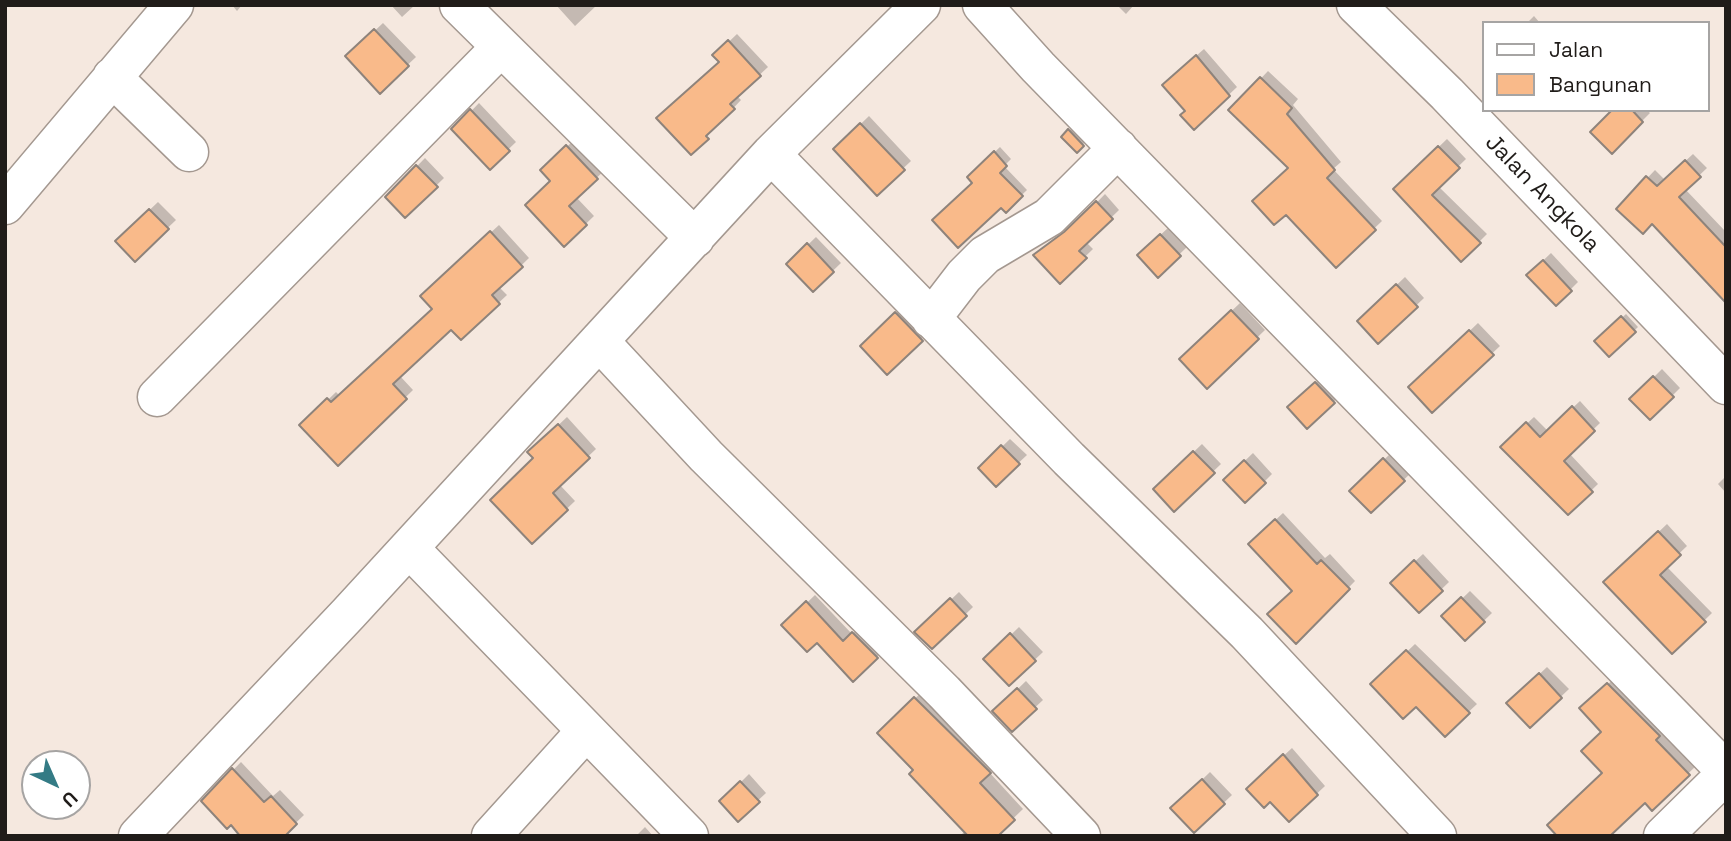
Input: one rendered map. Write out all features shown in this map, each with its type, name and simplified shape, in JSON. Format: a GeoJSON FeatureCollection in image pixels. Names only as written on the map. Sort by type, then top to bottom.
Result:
{"type":"FeatureCollection","features":[{"type":"Feature","properties":{"kind":"street"},"geometry":{"type":"LineString","coordinates":[[5,205],[174,5]]}},
{"type":"Feature","properties":{"kind":"street"},"geometry":{"type":"LineString","coordinates":[[459,5],[695,238]]}},
{"type":"Feature","properties":{"kind":"street"},"geometry":{"type":"LineString","coordinates":[[138,836],[409,548],[772,154],[920,5]]}},
{"type":"Feature","properties":{"kind":"street"},"geometry":{"type":"LineString","coordinates":[[982,5],[1726,772],[1663,836]]}},
{"type":"Feature","properties":{"kind":"street","name":"Jalan Angkola"},"geometry":{"type":"LineString","coordinates":[[1356,5],[1447,94],[1726,385]]}},
{"type":"Feature","properties":{"kind":"street"},"geometry":{"type":"LineString","coordinates":[[157,397],[501,47]]}},
{"type":"Feature","properties":{"kind":"street"},"geometry":{"type":"LineString","coordinates":[[112,77],[189,152]]}},
{"type":"Feature","properties":{"kind":"street"},"geometry":{"type":"LineString","coordinates":[[931,319],[964,275],[985,255],[1049,218],[1118,148]]}},
{"type":"Feature","properties":{"kind":"street"},"geometry":{"type":"LineString","coordinates":[[772,154],[931,319],[1247,633],[1437,836]]}},
{"type":"Feature","properties":{"kind":"street"},"geometry":{"type":"LineString","coordinates":[[600,342],[706,456],[944,692],[1081,836]]}},
{"type":"Feature","properties":{"kind":"street"},"geometry":{"type":"LineString","coordinates":[[409,548],[689,836]]}},
{"type":"Feature","properties":{"kind":"street"},"geometry":{"type":"LineString","coordinates":[[491,836],[586,731]]}},
{"type":"Feature","properties":{"kind":"building"},"geometry":{"type":"Polygon","coordinates":[[[374,29],[409,66],[380,94],[345,56],[374,29]]]}},
{"type":"Feature","properties":{"kind":"building"},"geometry":{"type":"Polygon","coordinates":[[[728,40],[761,76],[730,104],[735,109],[706,136],[709,139],[691,155],[656,118],[719,62],[712,55],[728,40]]]}},
{"type":"Feature","properties":{"kind":"building"},"geometry":{"type":"Polygon","coordinates":[[[1196,55],[1230,96],[1194,130],[1180,115],[1185,111],[1162,85],[1196,55]]]}},
{"type":"Feature","properties":{"kind":"building"},"geometry":{"type":"Polygon","coordinates":[[[1260,77],[1292,108],[1287,114],[1335,170],[1327,178],[1376,230],[1336,268],[1286,215],[1274,225],[1252,201],[1288,168],[1228,110],[1260,77]]]}},
{"type":"Feature","properties":{"kind":"building"},"geometry":{"type":"Polygon","coordinates":[[[470,109],[510,151],[490,170],[451,129],[470,109]]]}},
{"type":"Feature","properties":{"kind":"building"},"geometry":{"type":"Polygon","coordinates":[[[1610,112],[1634,112],[1643,122],[1612,154],[1590,132],[1610,112]]]}},
{"type":"Feature","properties":{"kind":"building"},"geometry":{"type":"Polygon","coordinates":[[[860,123],[905,170],[877,196],[833,149],[860,123]]]}},
{"type":"Feature","properties":{"kind":"building"},"geometry":{"type":"Polygon","coordinates":[[[1068,129],[1084,146],[1077,153],[1061,137],[1068,129]]]}},
{"type":"Feature","properties":{"kind":"building"},"geometry":{"type":"Polygon","coordinates":[[[566,145],[598,179],[569,206],[587,225],[564,247],[525,205],[550,181],[540,170],[566,145]]]}},
{"type":"Feature","properties":{"kind":"building"},"geometry":{"type":"Polygon","coordinates":[[[1438,146],[1460,168],[1432,195],[1481,243],[1461,262],[1393,189],[1438,146]]]}},
{"type":"Feature","properties":{"kind":"building"},"geometry":{"type":"Polygon","coordinates":[[[994,151],[1007,166],[1000,173],[1023,196],[1006,213],[1001,208],[958,248],[932,220],[972,183],[967,177],[994,151]]]}},
{"type":"Feature","properties":{"kind":"building"},"geometry":{"type":"Polygon","coordinates":[[[1685,160],[1701,177],[1679,197],[1726,247],[1726,303],[1652,224],[1643,234],[1616,209],[1646,176],[1657,186],[1685,160]]]}},
{"type":"Feature","properties":{"kind":"building"},"geometry":{"type":"Polygon","coordinates":[[[416,165],[438,187],[405,218],[385,197],[416,165]]]}},
{"type":"Feature","properties":{"kind":"building"},"geometry":{"type":"Polygon","coordinates":[[[1096,201],[1113,219],[1079,251],[1087,258],[1060,284],[1033,255],[1064,232],[1096,201]]]}},
{"type":"Feature","properties":{"kind":"building"},"geometry":{"type":"Polygon","coordinates":[[[149,209],[169,229],[135,262],[115,241],[149,209]]]}},
{"type":"Feature","properties":{"kind":"building"},"geometry":{"type":"Polygon","coordinates":[[[490,231],[523,267],[492,295],[500,304],[461,340],[451,330],[393,384],[407,399],[338,466],[299,425],[327,398],[331,402],[432,309],[420,296],[490,231]]]}},
{"type":"Feature","properties":{"kind":"building"},"geometry":{"type":"Polygon","coordinates":[[[1160,234],[1181,256],[1158,278],[1137,255],[1160,234]]]}},
{"type":"Feature","properties":{"kind":"building"},"geometry":{"type":"Polygon","coordinates":[[[807,243],[834,272],[813,292],[786,264],[807,243]]]}},
{"type":"Feature","properties":{"kind":"building"},"geometry":{"type":"Polygon","coordinates":[[[1543,260],[1572,291],[1556,306],[1526,275],[1543,260]]]}},
{"type":"Feature","properties":{"kind":"building"},"geometry":{"type":"Polygon","coordinates":[[[1396,284],[1418,307],[1378,344],[1357,321],[1396,284]]]}},
{"type":"Feature","properties":{"kind":"building"},"geometry":{"type":"Polygon","coordinates":[[[1231,310],[1259,339],[1207,389],[1179,359],[1231,310]]]}},
{"type":"Feature","properties":{"kind":"building"},"geometry":{"type":"Polygon","coordinates":[[[895,312],[923,341],[887,375],[860,346],[895,312]]]}},
{"type":"Feature","properties":{"kind":"building"},"geometry":{"type":"Polygon","coordinates":[[[1621,316],[1636,332],[1609,357],[1594,341],[1621,316]]]}},
{"type":"Feature","properties":{"kind":"building"},"geometry":{"type":"Polygon","coordinates":[[[1469,330],[1494,355],[1432,413],[1408,387],[1469,330]]]}},
{"type":"Feature","properties":{"kind":"building"},"geometry":{"type":"Polygon","coordinates":[[[1653,376],[1674,397],[1650,420],[1629,399],[1653,376]]]}},
{"type":"Feature","properties":{"kind":"building"},"geometry":{"type":"Polygon","coordinates":[[[1315,382],[1335,403],[1307,429],[1287,407],[1315,382]]]}},
{"type":"Feature","properties":{"kind":"building"},"geometry":{"type":"Polygon","coordinates":[[[1572,406],[1595,431],[1564,461],[1593,492],[1568,515],[1500,447],[1526,422],[1540,437],[1572,406]]]}},
{"type":"Feature","properties":{"kind":"building"},"geometry":{"type":"Polygon","coordinates":[[[558,424],[590,458],[553,493],[568,510],[532,544],[490,500],[533,458],[527,452],[558,424]]]}},
{"type":"Feature","properties":{"kind":"building"},"geometry":{"type":"Polygon","coordinates":[[[1001,445],[1020,464],[996,487],[978,468],[1001,445]]]}},
{"type":"Feature","properties":{"kind":"building"},"geometry":{"type":"Polygon","coordinates":[[[1193,451],[1215,473],[1174,512],[1153,489],[1193,451]]]}},
{"type":"Feature","properties":{"kind":"building"},"geometry":{"type":"Polygon","coordinates":[[[1383,458],[1405,481],[1371,513],[1349,491],[1383,458]]]}},
{"type":"Feature","properties":{"kind":"building"},"geometry":{"type":"Polygon","coordinates":[[[1244,460],[1266,483],[1245,503],[1223,480],[1244,460]]]}},
{"type":"Feature","properties":{"kind":"building"},"geometry":{"type":"Polygon","coordinates":[[[1275,519],[1317,564],[1321,560],[1350,589],[1296,644],[1267,614],[1292,591],[1248,544],[1275,519]]]}},
{"type":"Feature","properties":{"kind":"building"},"geometry":{"type":"Polygon","coordinates":[[[1658,531],[1681,555],[1660,575],[1706,622],[1672,654],[1603,582],[1658,531]]]}},
{"type":"Feature","properties":{"kind":"building"},"geometry":{"type":"Polygon","coordinates":[[[1414,560],[1443,591],[1419,613],[1390,583],[1414,560]]]}},
{"type":"Feature","properties":{"kind":"building"},"geometry":{"type":"Polygon","coordinates":[[[1461,597],[1485,622],[1465,641],[1441,616],[1461,597]]]}},
{"type":"Feature","properties":{"kind":"building"},"geometry":{"type":"Polygon","coordinates":[[[950,598],[967,616],[932,649],[914,632],[950,598]]]}},
{"type":"Feature","properties":{"kind":"building"},"geometry":{"type":"Polygon","coordinates":[[[806,601],[843,641],[852,632],[878,658],[853,682],[817,643],[807,652],[781,625],[806,601]]]}},
{"type":"Feature","properties":{"kind":"building"},"geometry":{"type":"Polygon","coordinates":[[[1010,633],[1036,661],[1009,686],[983,659],[1010,633]]]}},
{"type":"Feature","properties":{"kind":"building"},"geometry":{"type":"Polygon","coordinates":[[[1406,650],[1470,713],[1445,737],[1416,707],[1403,719],[1370,684],[1406,650]]]}},
{"type":"Feature","properties":{"kind":"building"},"geometry":{"type":"Polygon","coordinates":[[[1539,673],[1562,698],[1530,728],[1506,703],[1539,673]]]}},
{"type":"Feature","properties":{"kind":"building"},"geometry":{"type":"Polygon","coordinates":[[[1607,683],[1660,736],[1656,740],[1690,775],[1652,811],[1645,803],[1610,836],[1557,836],[1547,825],[1602,773],[1581,751],[1601,732],[1579,708],[1607,683]]]}},
{"type":"Feature","properties":{"kind":"building"},"geometry":{"type":"Polygon","coordinates":[[[1017,688],[1037,709],[1012,732],[992,711],[1017,688]]]}},
{"type":"Feature","properties":{"kind":"building"},"geometry":{"type":"Polygon","coordinates":[[[914,697],[991,773],[980,783],[1015,820],[998,836],[968,836],[909,774],[913,770],[877,733],[914,697]]]}},
{"type":"Feature","properties":{"kind":"building"},"geometry":{"type":"Polygon","coordinates":[[[1283,754],[1318,795],[1289,822],[1270,802],[1264,808],[1246,789],[1283,754]]]}},
{"type":"Feature","properties":{"kind":"building"},"geometry":{"type":"Polygon","coordinates":[[[232,768],[264,802],[271,796],[297,824],[285,836],[240,836],[231,825],[227,829],[201,801],[232,768]]]}},
{"type":"Feature","properties":{"kind":"building"},"geometry":{"type":"Polygon","coordinates":[[[1202,779],[1225,804],[1194,833],[1170,808],[1202,779]]]}},
{"type":"Feature","properties":{"kind":"building"},"geometry":{"type":"Polygon","coordinates":[[[740,781],[760,802],[738,822],[719,801],[740,781]]]}}]}
